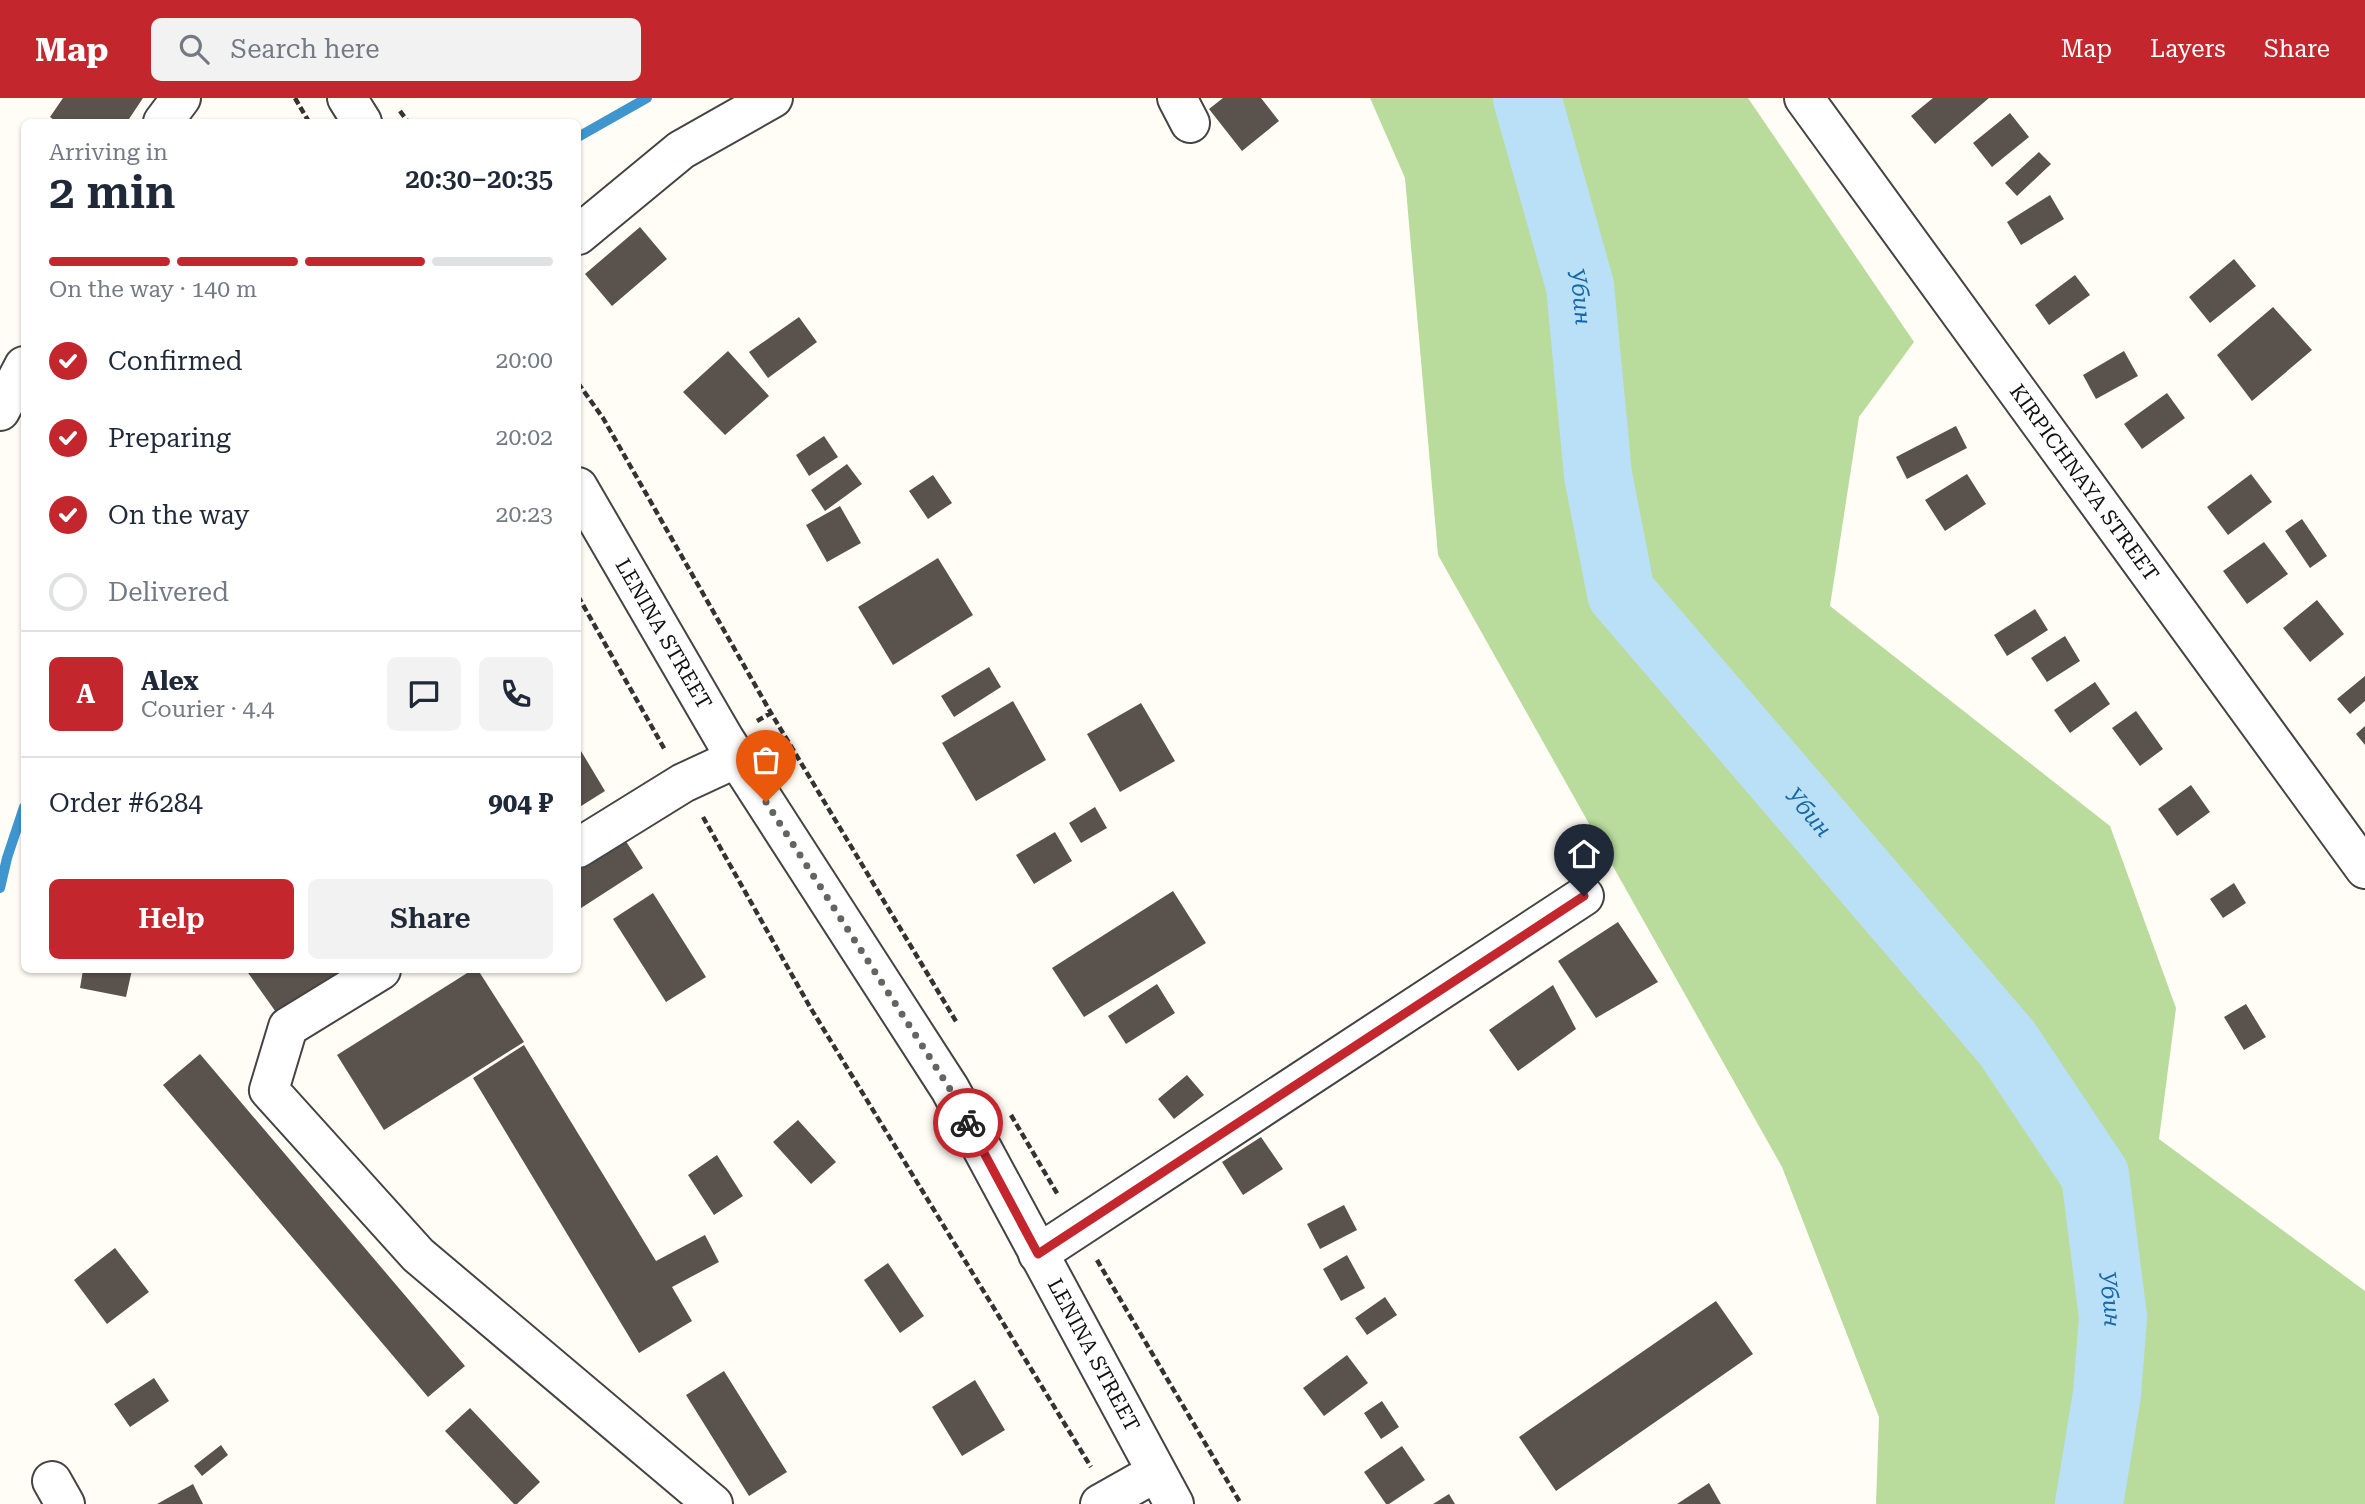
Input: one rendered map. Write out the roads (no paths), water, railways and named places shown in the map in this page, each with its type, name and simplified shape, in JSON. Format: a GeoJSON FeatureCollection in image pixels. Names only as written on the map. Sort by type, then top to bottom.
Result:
{"type":"FeatureCollection","features":[{"type":"Feature","properties":{"kind":"street"},"geometry":{"type":"LineString","coordinates":[[165,119],[181,98]]}},
{"type":"Feature","properties":{"kind":"street"},"geometry":{"type":"LineString","coordinates":[[347,98],[360,119]]}},
{"type":"Feature","properties":{"kind":"street"},"geometry":{"type":"LineString","coordinates":[[581,233],[681,150],[773,98]]}},
{"type":"Feature","properties":{"kind":"street","name":"KIRPICHNAYA STREET"},"geometry":{"type":"LineString","coordinates":[[1804,98],[2365,869]]}},
{"type":"Feature","properties":{"kind":"street"},"geometry":{"type":"LineString","coordinates":[[0,411],[21,372]]}},
{"type":"Feature","properties":{"kind":"street","name":"LENINA STREET"},"geometry":{"type":"LineString","coordinates":[[581,492],[731,749],[950,1089],[1164,1488]]}},
{"type":"Feature","properties":{"kind":"street"},"geometry":{"type":"LineString","coordinates":[[581,846],[683,783],[731,749]]}},
{"type":"Feature","properties":{"kind":"street"},"geometry":{"type":"LineString","coordinates":[[1038,1254],[1584,896]]}},
{"type":"Feature","properties":{"kind":"street"},"geometry":{"type":"LineString","coordinates":[[376,973],[288,1027],[269,1090],[418,1255],[713,1504]]}},
{"type":"Feature","properties":{"kind":"street"},"geometry":{"type":"LineString","coordinates":[[1105,1501],[1164,1488]]}},
{"type":"Feature","properties":{"kind":"waterway"},"geometry":{"type":"LineString","coordinates":[[581,135],[647,98]]}},
{"type":"Feature","properties":{"kind":"waterway","name":"Убин"},"geometry":{"type":"LineString","coordinates":[[1527,98],[1580,286],[1598,475],[1621,593],[2007,1043],[2095,1175],[2113,1317],[2107,1394],[2089,1504]]}},
{"type":"Feature","properties":{"kind":"waterway"},"geometry":{"type":"LineString","coordinates":[[0,888],[21,816]]}}]}
